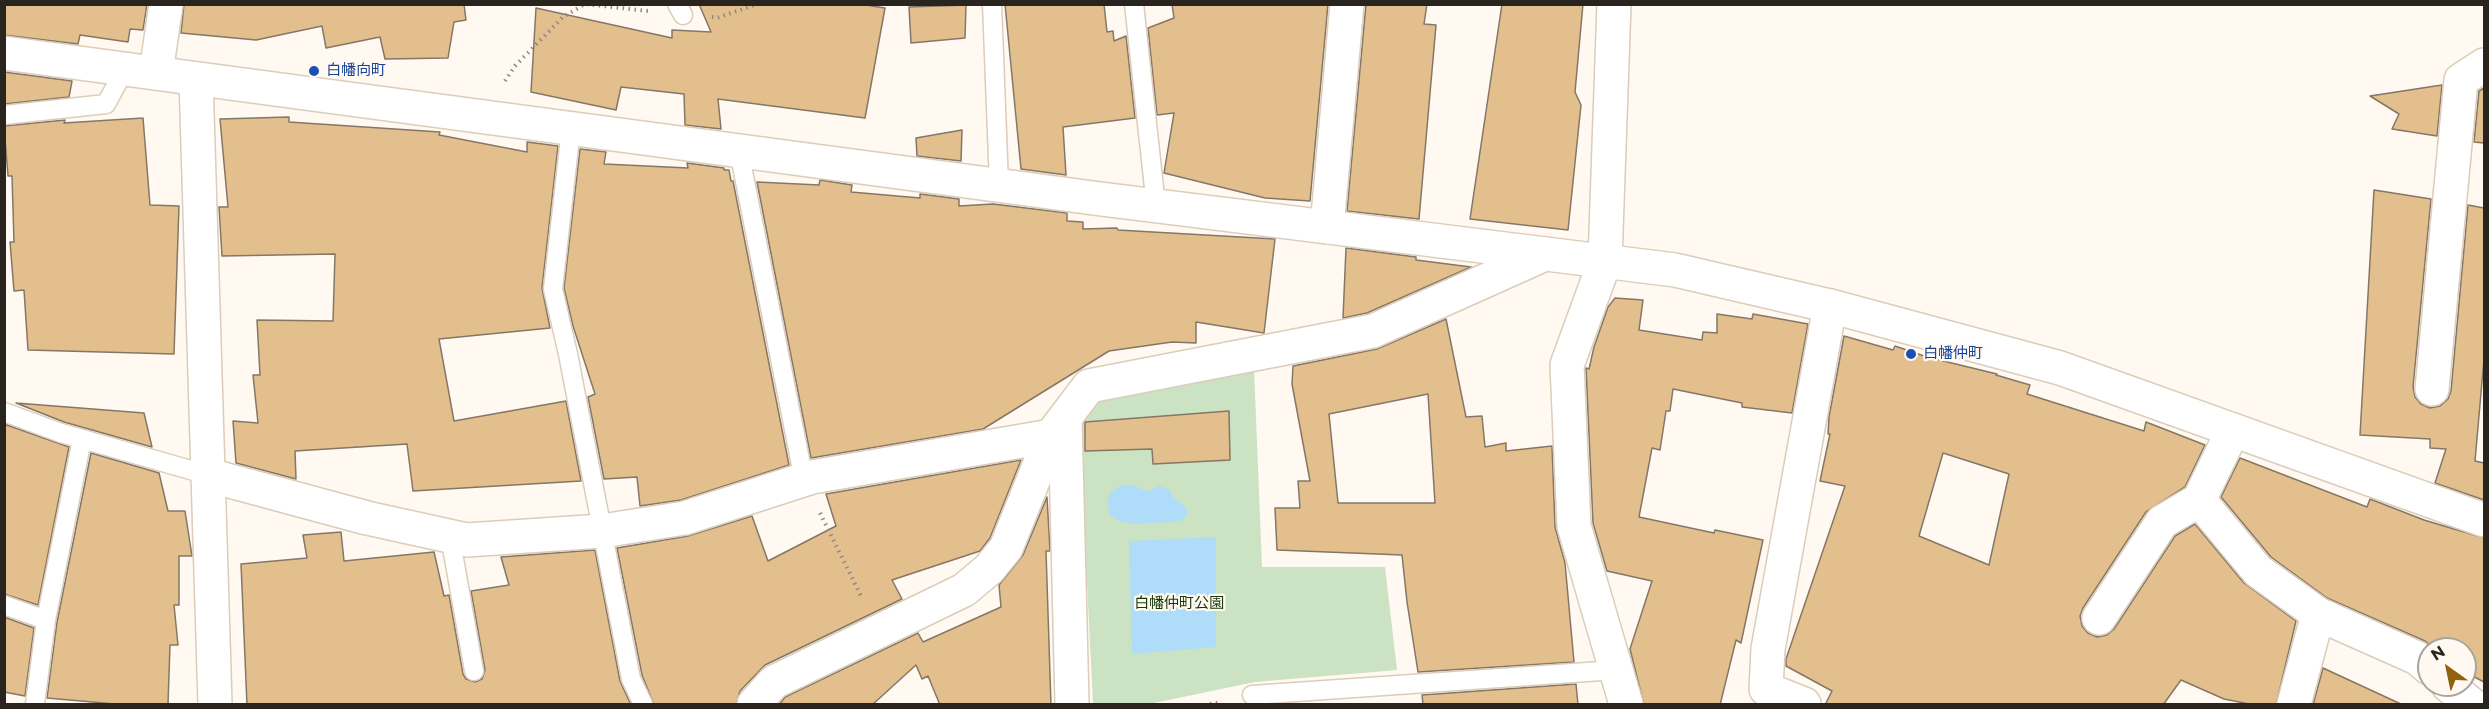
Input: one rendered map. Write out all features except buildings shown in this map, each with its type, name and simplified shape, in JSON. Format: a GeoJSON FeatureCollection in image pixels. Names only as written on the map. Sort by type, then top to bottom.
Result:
{"type":"FeatureCollection","features":[{"type":"Feature","properties":{"kind":"street"},"geometry":{"type":"LineString","coordinates":[[141,71],[166,4]]}},
{"type":"Feature","properties":{"kind":"street"},"geometry":{"type":"LineString","coordinates":[[1327,227],[1347,4]]}},
{"type":"Feature","properties":{"kind":"street"},"geometry":{"type":"LineString","coordinates":[[1614,4],[1605,261],[1568,365],[1574,526],[1626,705]]}},
{"type":"Feature","properties":{"kind":"street"},"geometry":{"type":"LineString","coordinates":[[4,53],[1156,206],[1675,270],[1830,306],[2060,369],[2484,520]]}},
{"type":"Feature","properties":{"kind":"street"},"geometry":{"type":"LineString","coordinates":[[2432,389],[2462,80],[2484,65]]}},
{"type":"Feature","properties":{"kind":"street"},"geometry":{"type":"LineString","coordinates":[[196,79],[215,705]]}},
{"type":"Feature","properties":{"kind":"street"},"geometry":{"type":"LineString","coordinates":[[754,705],[774,682],[964,590],[989,569],[1006,548],[1058,427],[1089,386],[1373,331],[1545,254]]}},
{"type":"Feature","properties":{"kind":"street"},"geometry":{"type":"LineString","coordinates":[[1804,705],[1766,689],[1768,649],[1830,306]]}},
{"type":"Feature","properties":{"kind":"street"},"geometry":{"type":"LineString","coordinates":[[208,475],[367,518],[467,540],[602,531],[685,518],[804,480],[1058,427]]}},
{"type":"Feature","properties":{"kind":"street"},"geometry":{"type":"LineString","coordinates":[[1058,427],[1072,705]]}},
{"type":"Feature","properties":{"kind":"street"},"geometry":{"type":"LineString","coordinates":[[2099,618],[2162,522],[2199,500],[2233,430]]}},
{"type":"Feature","properties":{"kind":"street"},"geometry":{"type":"LineString","coordinates":[[2199,500],[2258,571],[2318,614],[2417,658]]}},
{"type":"Feature","properties":{"kind":"street"},"geometry":{"type":"LineString","coordinates":[[2294,705],[2318,614]]}},
{"type":"Feature","properties":{"kind":"lane"},"geometry":{"type":"LineString","coordinates":[[992,4],[999,185]]}},
{"type":"Feature","properties":{"kind":"lane"},"geometry":{"type":"LineString","coordinates":[[1134,4],[1156,206]]}},
{"type":"Feature","properties":{"kind":"lane"},"geometry":{"type":"LineString","coordinates":[[4,115],[106,104],[141,71]]}},
{"type":"Feature","properties":{"kind":"lane"},"geometry":{"type":"LineString","coordinates":[[571,129],[553,289],[631,679],[643,705]]}},
{"type":"Feature","properties":{"kind":"lane"},"geometry":{"type":"LineString","coordinates":[[739,151],[804,480]]}},
{"type":"Feature","properties":{"kind":"lane"},"geometry":{"type":"LineString","coordinates":[[4,412],[82,439],[208,475]]}},
{"type":"Feature","properties":{"kind":"lane"},"geometry":{"type":"LineString","coordinates":[[35,705],[46,620],[82,439]]}},
{"type":"Feature","properties":{"kind":"lane"},"geometry":{"type":"LineString","coordinates":[[450,536],[474,671]]}},
{"type":"Feature","properties":{"kind":"lane"},"geometry":{"type":"LineString","coordinates":[[4,605],[46,620]]}},
{"type":"Feature","properties":{"kind":"lane"},"geometry":{"type":"LineString","coordinates":[[1252,695],[1616,670]]}},
{"type":"Feature","properties":{"kind":"path"},"geometry":{"type":"LineString","coordinates":[[480,117],[515,66],[563,17],[585,4]]}},
{"type":"Feature","properties":{"kind":"path"},"geometry":{"type":"LineString","coordinates":[[804,480],[878,630]]}},
{"type":"Feature","properties":{"kind":"green space","name":"白幡仲町公園"},"geometry":{"type":"Polygon","coordinates":[[[1254,368],[1262,567],[1385,567],[1397,670],[1255,682],[1149,704],[1093,704],[1079,420],[1099,398],[1254,368]]]}},
{"type":"Feature","properties":{"kind":"water"},"geometry":{"type":"Polygon","coordinates":[[[1134,485],[1150,491],[1159,486],[1169,489],[1174,498],[1184,505],[1188,513],[1183,520],[1133,524],[1120,521],[1110,515],[1107,501],[1111,492],[1120,486],[1134,485]]]}},
{"type":"Feature","properties":{"kind":"water"},"geometry":{"type":"Polygon","coordinates":[[[1216,537],[1216,647],[1132,654],[1129,541],[1216,537]]]}},
{"type":"Feature","properties":{"kind":"place","name":"白幡向町"},"geometry":{"type":"Point","coordinates":[314,71]}},
{"type":"Feature","properties":{"kind":"place","name":"白幡仲町"},"geometry":{"type":"Point","coordinates":[1911,354]}}]}
